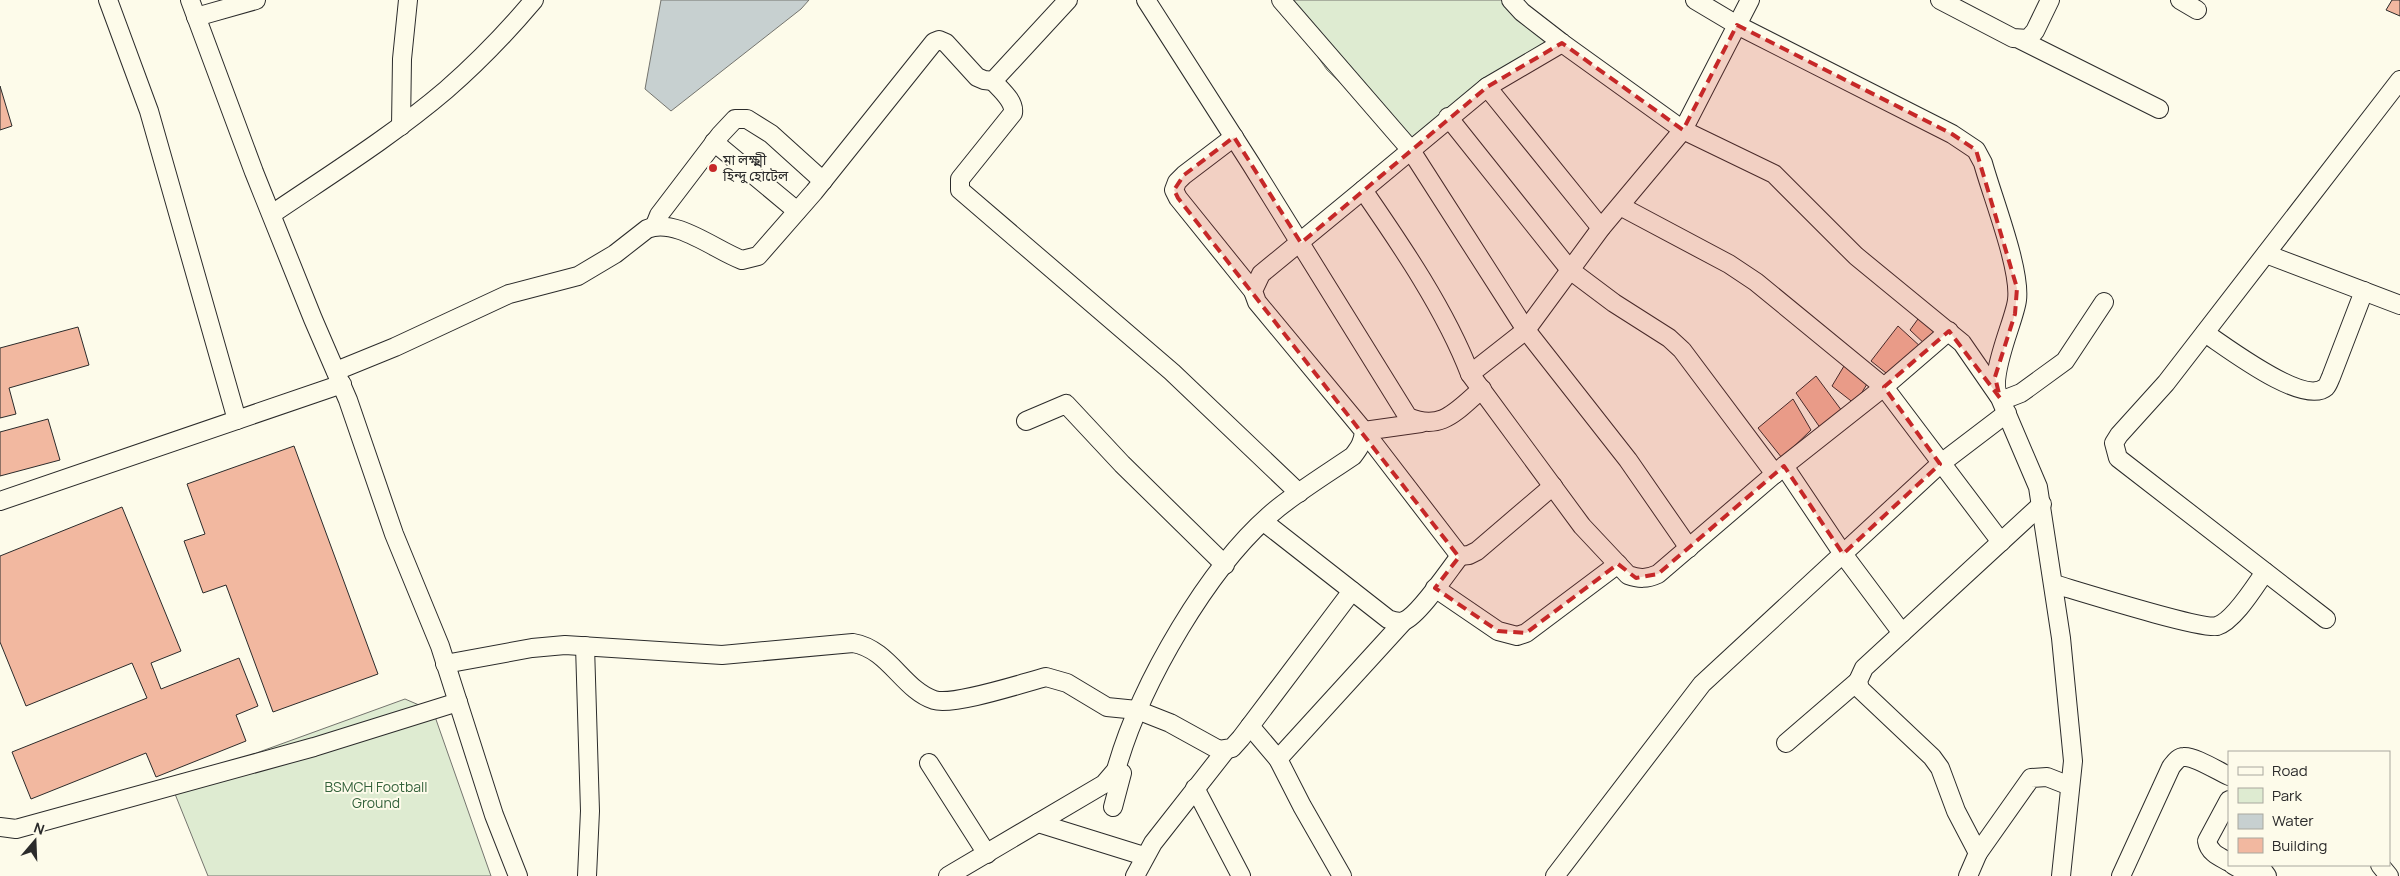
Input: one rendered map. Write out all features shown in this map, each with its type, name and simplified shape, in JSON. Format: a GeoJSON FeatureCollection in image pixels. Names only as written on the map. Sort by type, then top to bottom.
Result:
{"type":"FeatureCollection","features":[{"type":"Feature","properties":{"kind":"street"},"geometry":{"type":"LineString","coordinates":[[108,0],[149,111],[237,420]]}},
{"type":"Feature","properties":{"kind":"street"},"geometry":{"type":"LineString","coordinates":[[190,0],[312,319],[339,378],[394,534],[445,664],[494,815],[518,876]]}},
{"type":"Feature","properties":{"kind":"street"},"geometry":{"type":"LineString","coordinates":[[196,17],[256,0]]}},
{"type":"Feature","properties":{"kind":"street"},"geometry":{"type":"LineString","coordinates":[[272,214],[400,126],[473,66],[534,0]]}},
{"type":"Feature","properties":{"kind":"street"},"geometry":{"type":"LineString","coordinates":[[993,81],[1068,0]]}},
{"type":"Feature","properties":{"kind":"street"},"geometry":{"type":"LineString","coordinates":[[1146,0],[1234,137],[1408,417],[1421,423]]}},
{"type":"Feature","properties":{"kind":"street"},"geometry":{"type":"LineString","coordinates":[[1281,0],[1410,149],[1526,330],[1628,460],[1688,548]]}},
{"type":"Feature","properties":{"kind":"street"},"geometry":{"type":"LineString","coordinates":[[1511,0],[1522,12],[1562,44],[1683,130],[1774,174],[1856,256],[1949,331],[1962,344],[2004,406]]}},
{"type":"Feature","properties":{"kind":"street"},"geometry":{"type":"LineString","coordinates":[[1695,0],[1737,25],[1952,134],[1976,150],[1988,181],[2014,269],[2017,288],[2015,314],[1995,377],[1995,391],[2004,406],[2034,473],[2042,504],[2054,584],[2071,729],[2073,760],[2061,876]]}},
{"type":"Feature","properties":{"kind":"street"},"geometry":{"type":"LineString","coordinates":[[1470,374],[1526,330],[1601,228],[1683,130],[1750,0]]}},
{"type":"Feature","properties":{"kind":"street"},"geometry":{"type":"LineString","coordinates":[[1940,0],[2159,109]]}},
{"type":"Feature","properties":{"kind":"street"},"geometry":{"type":"LineString","coordinates":[[2021,40],[2028,39],[2035,31],[2050,0]]}},
{"type":"Feature","properties":{"kind":"street"},"geometry":{"type":"LineString","coordinates":[[2180,0],[2198,10]]}},
{"type":"Feature","properties":{"kind":"street"},"geometry":{"type":"LineString","coordinates":[[400,126],[403,2]]}},
{"type":"Feature","properties":{"kind":"street"},"geometry":{"type":"LineString","coordinates":[[0,501],[237,420],[339,378],[396,347],[508,294],[578,276],[592,270],[647,228],[655,225],[673,227],[742,260],[758,256],[823,181],[934,42],[939,40],[946,43],[978,77],[993,81],[1014,107],[1013,113],[960,179],[960,190],[1157,359],[1299,493]]}},
{"type":"Feature","properties":{"kind":"street"},"geometry":{"type":"LineString","coordinates":[[1252,291],[1261,274],[1448,117],[1487,87],[1562,44]]}},
{"type":"Feature","properties":{"kind":"street"},"geometry":{"type":"LineString","coordinates":[[2326,619],[2118,458],[2114,443],[2119,435],[2166,384],[2400,80]]}},
{"type":"Feature","properties":{"kind":"street"},"geometry":{"type":"LineString","coordinates":[[1487,87],[1601,228]]}},
{"type":"Feature","properties":{"kind":"street"},"geometry":{"type":"LineString","coordinates":[[1448,117],[1570,270],[1614,303],[1669,338],[1682,350],[1780,470],[1902,633]]}},
{"type":"Feature","properties":{"kind":"street"},"geometry":{"type":"LineString","coordinates":[[655,225],[659,215],[714,142],[735,119],[748,119],[772,134],[823,181]]}},
{"type":"Feature","properties":{"kind":"street"},"geometry":{"type":"LineString","coordinates":[[1234,137],[1177,182],[1174,190],[1178,198],[1252,291],[1257,302],[1364,431],[1460,556]]}},
{"type":"Feature","properties":{"kind":"street"},"geometry":{"type":"LineString","coordinates":[[714,142],[797,211]]}},
{"type":"Feature","properties":{"kind":"street"},"geometry":{"type":"LineString","coordinates":[[1363,190],[1406,252],[1463,354],[1470,374],[1582,526],[1628,574],[1636,578],[1648,578],[1658,574],[1780,470],[1884,387],[1949,331]]}},
{"type":"Feature","properties":{"kind":"street"},"geometry":{"type":"LineString","coordinates":[[1620,206],[1729,264],[1756,282],[1884,387],[1940,464],[2001,542]]}},
{"type":"Feature","properties":{"kind":"street"},"geometry":{"type":"LineString","coordinates":[[2266,254],[2400,305]]}},
{"type":"Feature","properties":{"kind":"street"},"geometry":{"type":"LineString","coordinates":[[2205,333],[2286,385],[2306,391],[2316,391],[2326,387],[2332,377],[2364,291]]}},
{"type":"Feature","properties":{"kind":"street"},"geometry":{"type":"LineString","coordinates":[[2004,406],[2003,400],[2021,393],[2065,361],[2104,302]]}},
{"type":"Feature","properties":{"kind":"street"},"geometry":{"type":"LineString","coordinates":[[1364,431],[1441,420],[1482,389]]}},
{"type":"Feature","properties":{"kind":"street"},"geometry":{"type":"LineString","coordinates":[[1026,421],[1066,404],[1122,464],[1225,565]]}},
{"type":"Feature","properties":{"kind":"street"},"geometry":{"type":"LineString","coordinates":[[1555,876],[1702,684],[2004,406]]}},
{"type":"Feature","properties":{"kind":"street"},"geometry":{"type":"LineString","coordinates":[[950,876],[1104,784],[1116,770],[1137,710],[1174,640],[1225,565],[1277,509],[1353,456],[1363,442],[1364,431]]}},
{"type":"Feature","properties":{"kind":"street"},"geometry":{"type":"LineString","coordinates":[[1278,758],[1404,621],[1422,605],[1460,556],[1477,551],[1553,486]]}},
{"type":"Feature","properties":{"kind":"street"},"geometry":{"type":"LineString","coordinates":[[1786,743],[1858,681],[1864,668],[2042,504]]}},
{"type":"Feature","properties":{"kind":"street"},"geometry":{"type":"LineString","coordinates":[[1264,522],[1388,619],[1396,622],[1404,621]]}},
{"type":"Feature","properties":{"kind":"street"},"geometry":{"type":"LineString","coordinates":[[1435,588],[1498,631],[1517,636],[1526,633],[1618,564]]}},
{"type":"Feature","properties":{"kind":"street"},"geometry":{"type":"LineString","coordinates":[[2054,584],[2182,620],[2207,626],[2217,626],[2230,618],[2266,572]]}},
{"type":"Feature","properties":{"kind":"street"},"geometry":{"type":"LineString","coordinates":[[445,664],[532,648],[565,645],[722,655],[854,643],[875,651],[921,693],[934,700],[945,701],[984,694],[1046,677],[1067,682],[1106,706],[1137,710],[1170,723],[1209,746],[1226,750],[1232,748],[1250,726],[1352,591]]}},
{"type":"Feature","properties":{"kind":"street"},"geometry":{"type":"LineString","coordinates":[[585,646],[590,811],[587,876]]}},
{"type":"Feature","properties":{"kind":"street"},"geometry":{"type":"LineString","coordinates":[[1858,681],[1860,689],[1932,757],[1940,768],[1956,811],[1978,853]]}},
{"type":"Feature","properties":{"kind":"street"},"geometry":{"type":"LineString","coordinates":[[0,828],[16,828],[304,750],[458,702]]}},
{"type":"Feature","properties":{"kind":"street"},"geometry":{"type":"LineString","coordinates":[[1250,726],[1278,758],[1302,806],[1342,876]]}},
{"type":"Feature","properties":{"kind":"street"},"geometry":{"type":"LineString","coordinates":[[1135,876],[1144,856],[1226,750]]}},
{"type":"Feature","properties":{"kind":"street"},"geometry":{"type":"LineString","coordinates":[[2121,876],[2171,766],[2178,759],[2185,757],[2192,759],[2228,776]]}},
{"type":"Feature","properties":{"kind":"street"},"geometry":{"type":"LineString","coordinates":[[929,763],[987,854]]}},
{"type":"Feature","properties":{"kind":"street"},"geometry":{"type":"LineString","coordinates":[[1113,807],[1122,773],[1116,770]]}},
{"type":"Feature","properties":{"kind":"street"},"geometry":{"type":"LineString","coordinates":[[1968,876],[1978,853],[2031,778],[2047,777],[2070,786]]}},
{"type":"Feature","properties":{"kind":"street"},"geometry":{"type":"LineString","coordinates":[[1195,788],[1241,876]]}},
{"type":"Feature","properties":{"kind":"street"},"geometry":{"type":"LineString","coordinates":[[2228,802],[2207,842],[2208,848],[2213,853],[2228,861]]}},
{"type":"Feature","properties":{"kind":"street"},"geometry":{"type":"LineString","coordinates":[[1038,823],[1144,856]]}},
{"type":"Feature","properties":{"kind":"street"},"geometry":{"type":"LineString","coordinates":[[2237,866],[2267,876]]}},
{"type":"Feature","properties":{"kind":"street"},"geometry":{"type":"LineString","coordinates":[[2381,866],[2389,876]]}},
{"type":"Feature","properties":{"kind":"highlighted area"},"geometry":{"type":"Polygon","coordinates":[[[1737,25],[1952,134],[1976,150],[2017,288],[2015,314],[1995,377],[2000,398],[1949,331],[1884,387],[1940,464],[1843,554],[1784,466],[1658,574],[1636,578],[1618,564],[1526,633],[1498,631],[1435,588],[1459,557],[1178,198],[1174,190],[1184,175],[1234,137],[1301,243],[1487,87],[1562,43],[1683,130],[1737,25]]]}},
{"type":"Feature","properties":{"kind":"green space"},"geometry":{"type":"Polygon","coordinates":[[[1278,0],[1517,0],[1549,39],[1465,114],[1410,149],[1327,70],[1278,0]]]}},
{"type":"Feature","properties":{"kind":"green space","name":"BSMCH Football Ground"},"geometry":{"type":"Polygon","coordinates":[[[405,699],[433,711],[491,876],[208,876],[171,784],[405,699]]]}},
{"type":"Feature","properties":{"kind":"water"},"geometry":{"type":"Polygon","coordinates":[[[661,0],[809,0],[801,9],[671,111],[645,89],[661,0]]]}},
{"type":"Feature","properties":{"kind":"building"},"geometry":{"type":"Polygon","coordinates":[[[2392,0],[2400,0],[2400,16],[2386,10],[2392,0]]]}},
{"type":"Feature","properties":{"kind":"building"},"geometry":{"type":"Polygon","coordinates":[[[0,86],[12,126],[0,130],[0,86]]]}},
{"type":"Feature","properties":{"kind":"building"},"geometry":{"type":"Polygon","coordinates":[[[1923,312],[1944,330],[1928,347],[1910,330],[1923,312]]]}},
{"type":"Feature","properties":{"kind":"building"},"geometry":{"type":"Polygon","coordinates":[[[1898,326],[1922,348],[1891,377],[1871,361],[1898,326]]]}},
{"type":"Feature","properties":{"kind":"building"},"geometry":{"type":"Polygon","coordinates":[[[78,327],[89,365],[9,388],[16,414],[0,418],[0,348],[78,327]]]}},
{"type":"Feature","properties":{"kind":"building"},"geometry":{"type":"Polygon","coordinates":[[[1847,361],[1870,379],[1855,404],[1832,386],[1847,361]]]}},
{"type":"Feature","properties":{"kind":"building"},"geometry":{"type":"Polygon","coordinates":[[[1816,376],[1842,411],[1821,429],[1796,393],[1816,376]]]}},
{"type":"Feature","properties":{"kind":"building"},"geometry":{"type":"Polygon","coordinates":[[[1793,399],[1811,430],[1782,458],[1758,428],[1793,399]]]}},
{"type":"Feature","properties":{"kind":"building"},"geometry":{"type":"Polygon","coordinates":[[[48,419],[60,460],[0,476],[0,432],[48,419]]]}},
{"type":"Feature","properties":{"kind":"building"},"geometry":{"type":"Polygon","coordinates":[[[294,446],[378,674],[273,712],[226,585],[203,593],[184,541],[205,534],[187,484],[294,446]]]}},
{"type":"Feature","properties":{"kind":"building"},"geometry":{"type":"Polygon","coordinates":[[[122,507],[181,651],[151,663],[161,689],[239,658],[258,706],[236,715],[246,741],[156,777],[146,753],[31,799],[12,752],[147,698],[132,663],[26,706],[0,642],[0,556],[122,507]]]}},
{"type":"Feature","properties":{"kind":"place","name":"মা লক্ষ্মী হিন্দু হোটেল"},"geometry":{"type":"Point","coordinates":[713,168]}}]}
